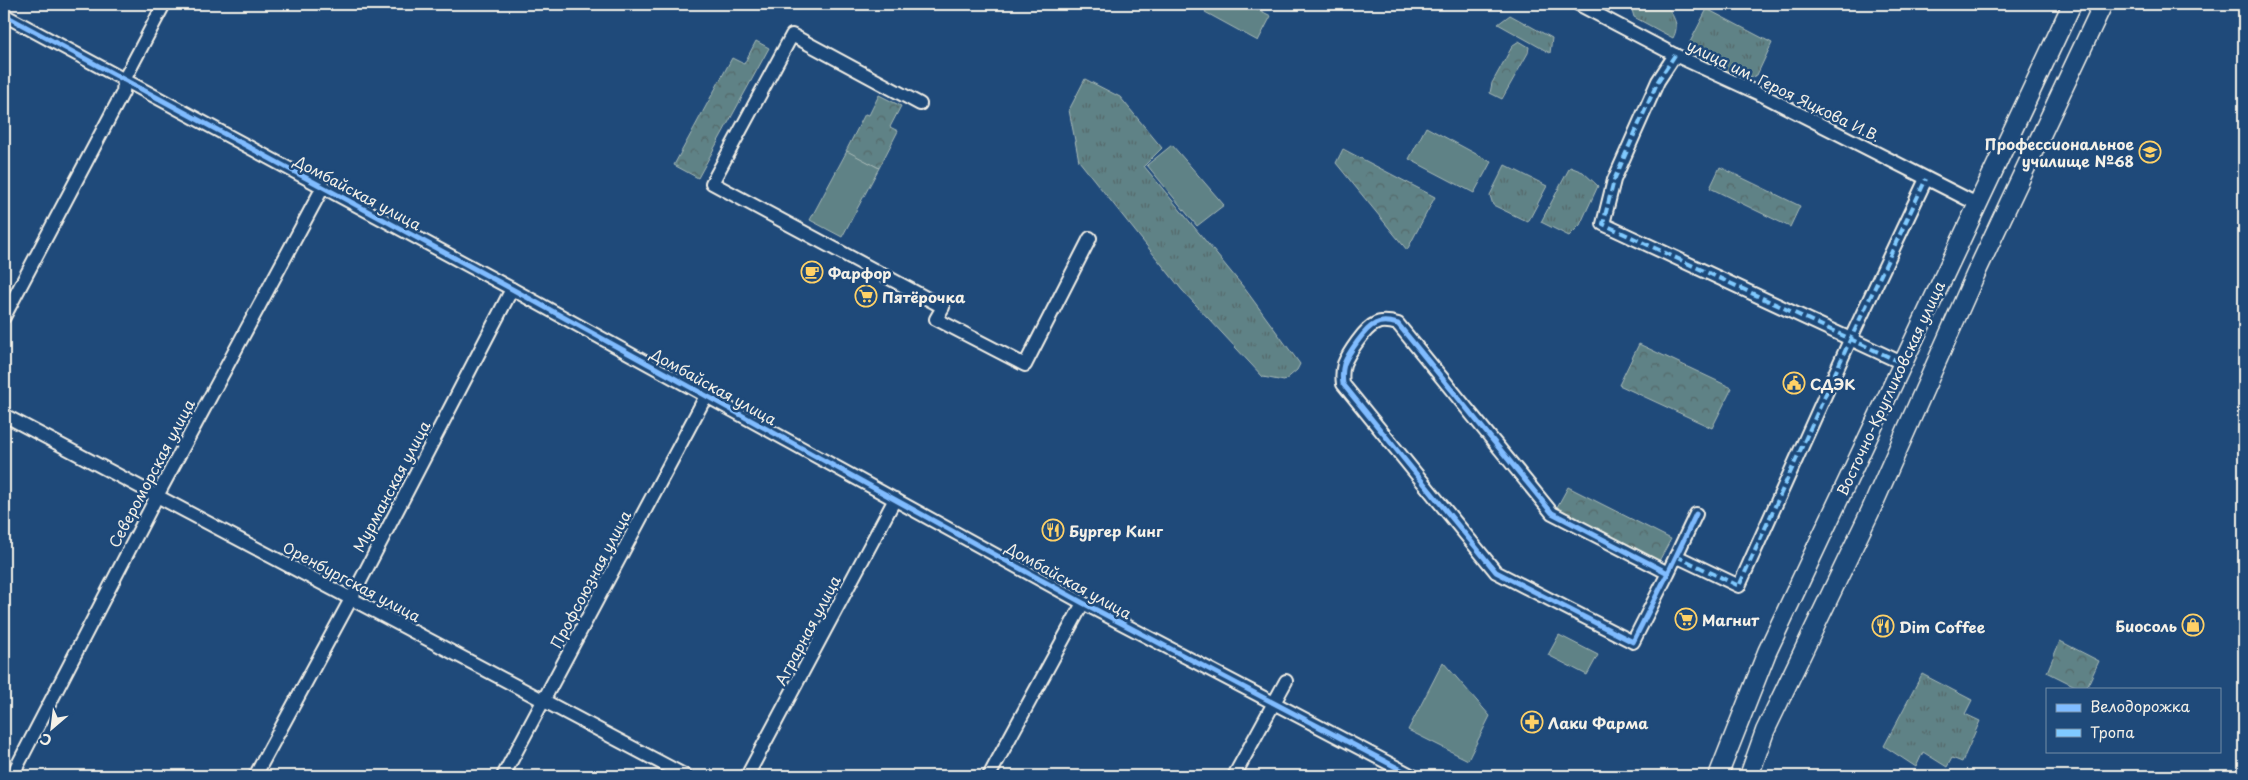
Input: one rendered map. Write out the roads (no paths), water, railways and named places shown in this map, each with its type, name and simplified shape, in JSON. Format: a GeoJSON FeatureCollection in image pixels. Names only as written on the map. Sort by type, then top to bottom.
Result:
{"type":"FeatureCollection","features":[{"type":"Feature","properties":{"kind":"street"},"geometry":{"type":"LineString","coordinates":[[4,316],[123,92],[124,80],[164,4]]}},
{"type":"Feature","properties":{"kind":"street","name":"улица им. Героя Яцкова И.В."},"geometry":{"type":"LineString","coordinates":[[1578,4],[1977,204]]}},
{"type":"Feature","properties":{"kind":"street","name":"Восточно-Кругликовская улица"},"geometry":{"type":"LineString","coordinates":[[1718,776],[1767,652],[2072,4]]}},
{"type":"Feature","properties":{"kind":"street","name":"Восточно-Кругликовская улица"},"geometry":{"type":"LineString","coordinates":[[1749,776],[1765,731],[1870,512],[1976,273],[2103,4]]}},
{"type":"Feature","properties":{"kind":"street","name":"Домбайская улица"},"geometry":{"type":"LineString","coordinates":[[4,15],[1083,602],[1413,776]]}},
{"type":"Feature","properties":{"kind":"street"},"geometry":{"type":"LineString","coordinates":[[920,104],[792,35],[712,183],[943,307],[936,319],[1025,365],[1090,238]]}},
{"type":"Feature","properties":{"kind":"street"},"geometry":{"type":"LineString","coordinates":[[1675,54],[1658,81],[1614,180],[1603,224],[1902,363]]}},
{"type":"Feature","properties":{"kind":"street"},"geometry":{"type":"LineString","coordinates":[[1676,556],[1739,586],[1851,338],[1926,179]]}},
{"type":"Feature","properties":{"kind":"street","name":"Североморская улица"},"geometry":{"type":"LineString","coordinates":[[12,776],[157,496],[323,187]]}},
{"type":"Feature","properties":{"kind":"street","name":"Мурманская улица"},"geometry":{"type":"LineString","coordinates":[[255,776],[351,599],[512,290]]}},
{"type":"Feature","properties":{"kind":"street"},"geometry":{"type":"LineString","coordinates":[[1668,573],[1552,513],[1398,324],[1388,321],[1375,323],[1365,332],[1344,364],[1343,384],[1496,572],[1633,642],[1668,573],[1696,514]]}},
{"type":"Feature","properties":{"kind":"street","name":"Профсоюзная улица"},"geometry":{"type":"LineString","coordinates":[[503,776],[706,396]]}},
{"type":"Feature","properties":{"kind":"street","name":"Оренбургская улица"},"geometry":{"type":"LineString","coordinates":[[4,415],[686,776]]}},
{"type":"Feature","properties":{"kind":"street","name":"Аграрная улица"},"geometry":{"type":"LineString","coordinates":[[747,776],[895,499]]}},
{"type":"Feature","properties":{"kind":"street"},"geometry":{"type":"LineString","coordinates":[[988,776],[1083,602]]}},
{"type":"Feature","properties":{"kind":"street"},"geometry":{"type":"LineString","coordinates":[[1234,776],[1286,681]]}},
{"type":"Feature","properties":{"kind":"street"},"geometry":{"type":"LineString","coordinates":[[1740,720],[1765,731]]}},
{"type":"Feature","properties":{"kind":"place","name":"Профессиональное училище №68"},"geometry":{"type":"Point","coordinates":[2150,152]}},
{"type":"Feature","properties":{"kind":"place","name":"Фарфор"},"geometry":{"type":"Point","coordinates":[812,272]}},
{"type":"Feature","properties":{"kind":"place","name":"Пятёрочка"},"geometry":{"type":"Point","coordinates":[866,296]}},
{"type":"Feature","properties":{"kind":"place","name":"СДЭК"},"geometry":{"type":"Point","coordinates":[1794,383]}},
{"type":"Feature","properties":{"kind":"place","name":"Бургер Кинг"},"geometry":{"type":"Point","coordinates":[1053,530]}},
{"type":"Feature","properties":{"kind":"place","name":"Магнит"},"geometry":{"type":"Point","coordinates":[1686,619]}},
{"type":"Feature","properties":{"kind":"place","name":"Биосоль"},"geometry":{"type":"Point","coordinates":[2193,625]}},
{"type":"Feature","properties":{"kind":"place","name":"Dim Coffee"},"geometry":{"type":"Point","coordinates":[1883,626]}},
{"type":"Feature","properties":{"kind":"place","name":"Лаки Фарма"},"geometry":{"type":"Point","coordinates":[1532,722]}}]}
